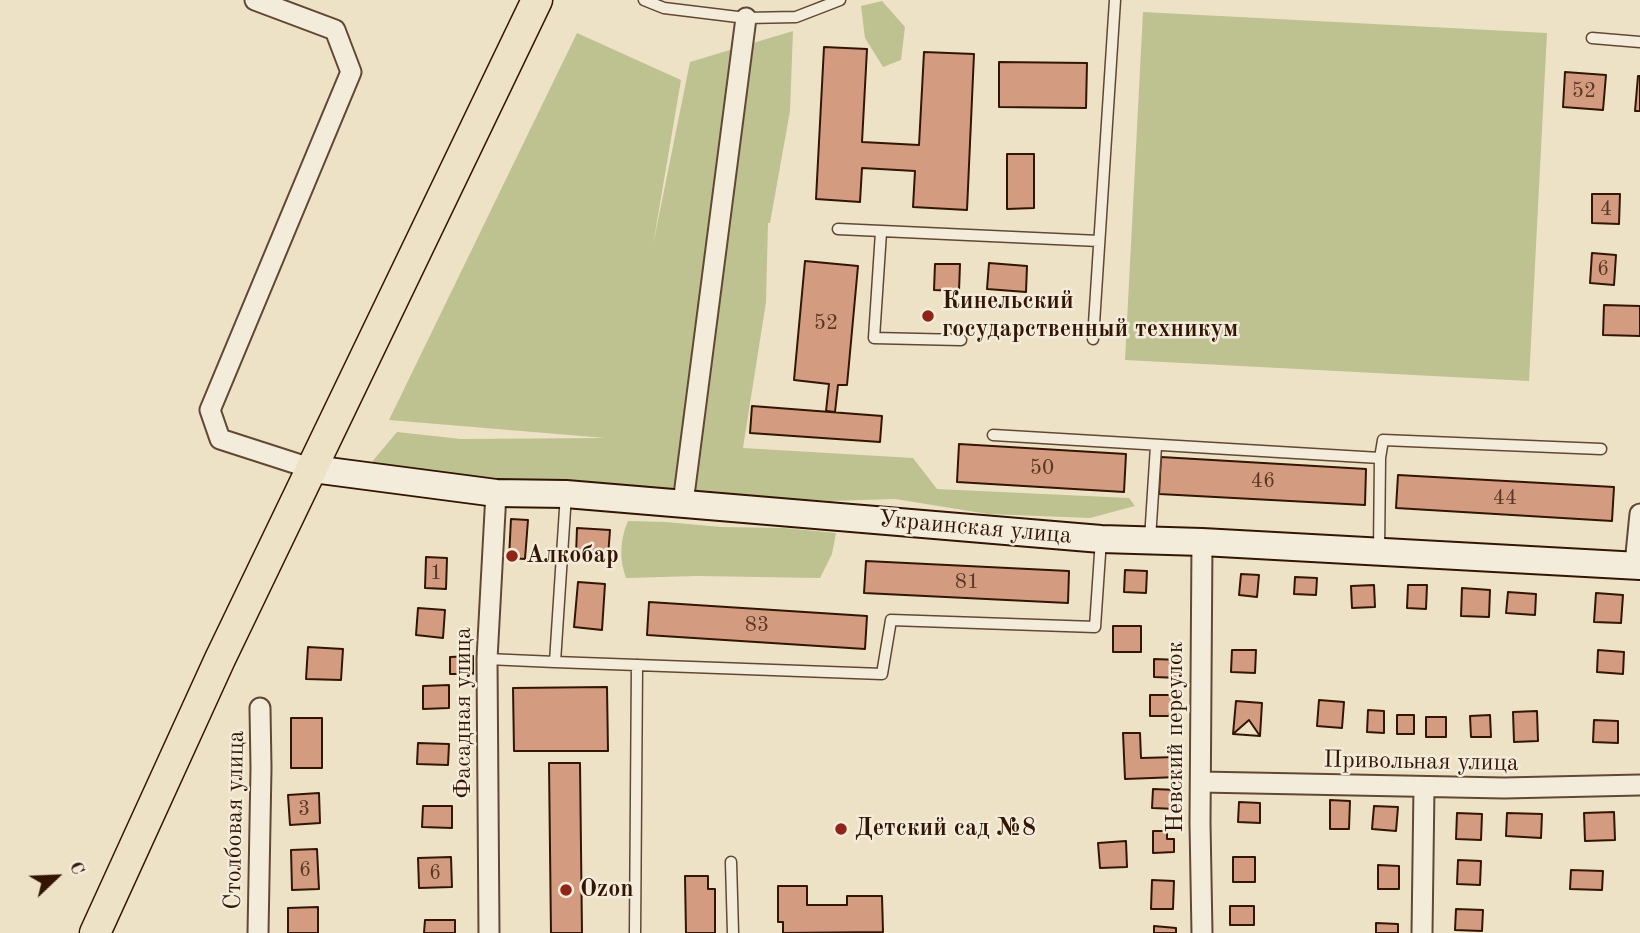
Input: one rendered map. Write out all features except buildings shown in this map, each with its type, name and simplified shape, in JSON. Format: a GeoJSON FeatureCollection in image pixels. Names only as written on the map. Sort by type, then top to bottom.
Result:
{"type":"FeatureCollection","features":[{"type":"Feature","properties":{"kind":"main road"},"geometry":{"type":"LineString","coordinates":[[95,933],[220,659],[537,0]]}},
{"type":"Feature","properties":{"kind":"main road","name":"Украинская улица"},"geometry":{"type":"LineString","coordinates":[[313,469],[496,493],[566,494],[1101,539],[1637,565]]}},
{"type":"Feature","properties":{"kind":"street"},"geometry":{"type":"LineString","coordinates":[[255,0],[335,30],[351,72],[210,410],[220,439],[313,469]]}},
{"type":"Feature","properties":{"kind":"street"},"geometry":{"type":"LineString","coordinates":[[683,503],[746,18]]}},
{"type":"Feature","properties":{"kind":"street","name":"Фасадная улица"},"geometry":{"type":"LineString","coordinates":[[489,933],[487,659],[496,493]]}},
{"type":"Feature","properties":{"kind":"street"},"geometry":{"type":"LineString","coordinates":[[1637,565],[1640,514]]}},
{"type":"Feature","properties":{"kind":"street","name":"Невский переулок"},"geometry":{"type":"LineString","coordinates":[[1202,542],[1202,933]]}},
{"type":"Feature","properties":{"kind":"street","name":"Столбовая улица"},"geometry":{"type":"LineString","coordinates":[[258,933],[260,708]]}},
{"type":"Feature","properties":{"kind":"street","name":"Привольная улица"},"geometry":{"type":"LineString","coordinates":[[1200,782],[1504,788],[1640,785]]}},
{"type":"Feature","properties":{"kind":"street"},"geometry":{"type":"LineString","coordinates":[[1422,933],[1423,787]]}},
{"type":"Feature","properties":{"kind":"lane"},"geometry":{"type":"LineString","coordinates":[[644,0],[664,8],[746,18],[796,16],[840,0]]}},
{"type":"Feature","properties":{"kind":"lane"},"geometry":{"type":"LineString","coordinates":[[1093,339],[1115,0]]}},
{"type":"Feature","properties":{"kind":"lane"},"geometry":{"type":"LineString","coordinates":[[1592,38],[1640,42]]}},
{"type":"Feature","properties":{"kind":"lane"},"geometry":{"type":"LineString","coordinates":[[838,229],[1099,242]]}},
{"type":"Feature","properties":{"kind":"lane"},"geometry":{"type":"LineString","coordinates":[[881,232],[874,338],[961,340]]}},
{"type":"Feature","properties":{"kind":"lane"},"geometry":{"type":"LineString","coordinates":[[993,435],[1380,458]]}},
{"type":"Feature","properties":{"kind":"lane"},"geometry":{"type":"LineString","coordinates":[[1378,553],[1380,458],[1383,440],[1601,449]]}},
{"type":"Feature","properties":{"kind":"lane"},"geometry":{"type":"LineString","coordinates":[[1150,541],[1156,446]]}},
{"type":"Feature","properties":{"kind":"lane"},"geometry":{"type":"LineString","coordinates":[[555,662],[566,494]]}},
{"type":"Feature","properties":{"kind":"lane"},"geometry":{"type":"LineString","coordinates":[[487,659],[882,674],[891,620],[1095,627],[1101,539]]}},
{"type":"Feature","properties":{"kind":"lane"},"geometry":{"type":"LineString","coordinates":[[635,933],[637,666]]}},
{"type":"Feature","properties":{"kind":"lane"},"geometry":{"type":"LineString","coordinates":[[731,862],[733,933]]}},
{"type":"Feature","properties":{"kind":"green space"},"geometry":{"type":"Polygon","coordinates":[[[882,1],[905,27],[901,60],[883,67],[865,38],[861,6],[882,1]]]}},
{"type":"Feature","properties":{"kind":"green space"},"geometry":{"type":"Polygon","coordinates":[[[1143,12],[1547,33],[1529,381],[1125,360],[1143,12]]]}},
{"type":"Feature","properties":{"kind":"green space"},"geometry":{"type":"Polygon","coordinates":[[[793,31],[790,111],[768,223],[766,302],[743,448],[913,458],[937,489],[1129,498],[1135,506],[1090,518],[988,514],[895,499],[830,501],[361,475],[397,432],[461,439],[605,438],[389,420],[577,33],[681,80],[653,245],[690,62],[793,31]]]}},
{"type":"Feature","properties":{"kind":"green space"},"geometry":{"type":"Polygon","coordinates":[[[628,521],[836,533],[832,554],[820,578],[626,578],[621,549],[628,521]]]}},
{"type":"Feature","properties":{"kind":"place","name":"Кинельский государственный техникум"},"geometry":{"type":"Point","coordinates":[928,316]}},
{"type":"Feature","properties":{"kind":"place","name":"Алкобар"},"geometry":{"type":"Point","coordinates":[512,556]}},
{"type":"Feature","properties":{"kind":"place","name":"Детский сад №8"},"geometry":{"type":"Point","coordinates":[841,829]}},
{"type":"Feature","properties":{"kind":"place","name":"Ozon"},"geometry":{"type":"Point","coordinates":[566,890]}}]}
